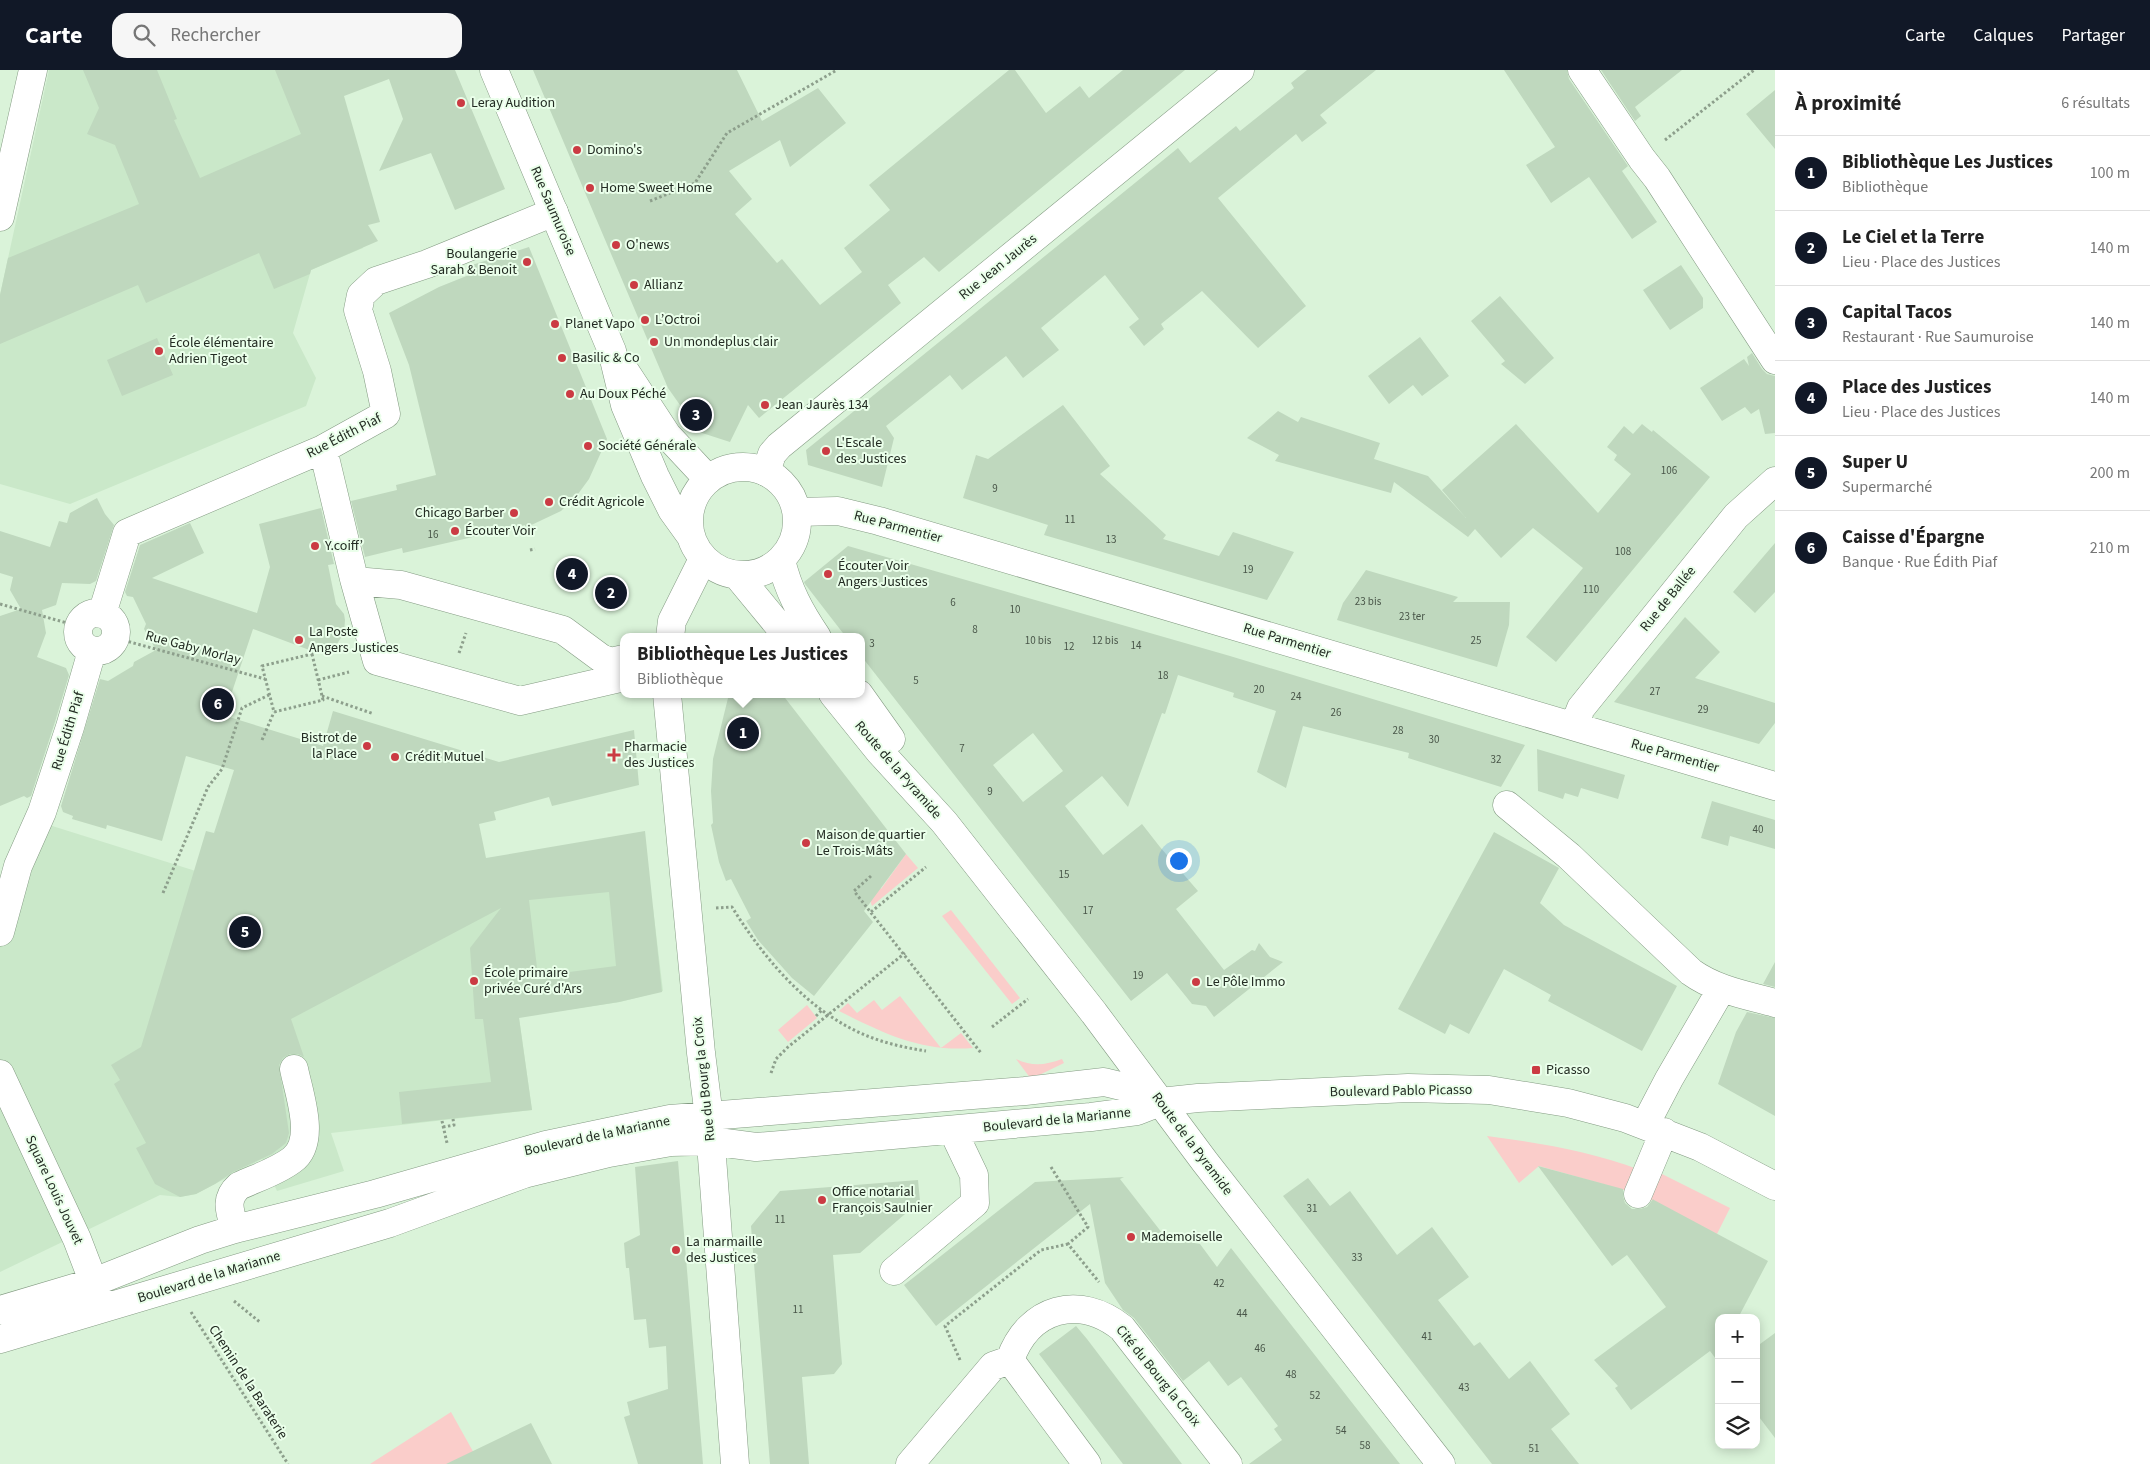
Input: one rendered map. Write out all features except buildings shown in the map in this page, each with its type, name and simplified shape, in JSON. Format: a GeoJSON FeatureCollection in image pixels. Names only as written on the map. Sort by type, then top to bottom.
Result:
{"type":"FeatureCollection","features":[{"type":"Feature","properties":{"kind":"street"},"geometry":{"type":"LineString","coordinates":[[0,217],[33,70]]}},
{"type":"Feature","properties":{"kind":"street","name":"Rue Saumuroise"},"geometry":{"type":"LineString","coordinates":[[494,70],[612,352],[625,405],[672,510],[690,535]]}},
{"type":"Feature","properties":{"kind":"street","name":"Rue Jean Jaurès"},"geometry":{"type":"LineString","coordinates":[[766,472],[772,454],[779,446],[1240,70]]}},
{"type":"Feature","properties":{"kind":"street"},"geometry":{"type":"LineString","coordinates":[[1582,70],[1657,178],[1775,360]]}},
{"type":"Feature","properties":{"kind":"street","name":"Rue Édith Piaf"},"geometry":{"type":"LineString","coordinates":[[102,614],[127,533],[323,449],[386,414],[377,371],[358,310],[361,295],[376,280],[427,264],[554,212]]}},
{"type":"Feature","properties":{"kind":"street","name":"Rue Saumuroise"},"geometry":{"type":"LineString","coordinates":[[612,352],[667,435],[708,479]]}},
{"type":"Feature","properties":{"kind":"street"},"geometry":{"type":"LineString","coordinates":[[323,449],[354,581],[377,661],[520,701],[620,678]]}},
{"type":"Feature","properties":{"kind":"street"},"geometry":{"type":"LineString","coordinates":[[736,467],[766,472],[778,480],[788,491],[797,512],[794,542],[781,560],[760,573],[737,576],[715,568],[703,559],[693,544],[690,535],[688,520],[691,504],[698,490],[708,479],[721,471],[736,467]]}},
{"type":"Feature","properties":{"kind":"street","name":"Rue de Ballée"},"geometry":{"type":"LineString","coordinates":[[1574,726],[1580,708],[1694,566],[1736,516],[1775,481]]}},
{"type":"Feature","properties":{"kind":"street","name":"Rue Parmentier"},"geometry":{"type":"LineString","coordinates":[[797,512],[838,511],[879,520],[1775,786]]}},
{"type":"Feature","properties":{"kind":"street"},"geometry":{"type":"LineString","coordinates":[[667,632],[703,559]]}},
{"type":"Feature","properties":{"kind":"street"},"geometry":{"type":"LineString","coordinates":[[781,560],[786,581],[794,600],[815,633]]}},
{"type":"Feature","properties":{"kind":"street"},"geometry":{"type":"LineString","coordinates":[[737,576],[785,633]]}},
{"type":"Feature","properties":{"kind":"street"},"geometry":{"type":"LineString","coordinates":[[354,581],[401,585],[563,630],[601,658],[611,662],[620,660]]}},
{"type":"Feature","properties":{"kind":"street"},"geometry":{"type":"LineString","coordinates":[[102,614],[109,617],[114,623],[116,630],[115,638],[106,649],[92,650],[80,641],[79,627],[82,620],[88,615],[102,614]]}},
{"type":"Feature","properties":{"kind":"street","name":"Rue Édith Piaf"},"geometry":{"type":"LineString","coordinates":[[0,932],[18,866],[42,812],[70,727],[92,650]]}},
{"type":"Feature","properties":{"kind":"street","name":"Rue du Bourg la Croix"},"geometry":{"type":"LineString","coordinates":[[667,698],[697,1021],[710,1129],[735,1464]]}},
{"type":"Feature","properties":{"kind":"street","name":"Route de la Pyramide"},"geometry":{"type":"LineString","coordinates":[[836,698],[879,751],[944,822],[1442,1464]]}},
{"type":"Feature","properties":{"kind":"street","name":"Route de la Pyramide"},"geometry":{"type":"LineString","coordinates":[[862,698],[893,741],[944,822]]}},
{"type":"Feature","properties":{"kind":"street"},"geometry":{"type":"LineString","coordinates":[[1507,805],[1569,856],[1691,972],[1702,980],[1722,988],[1775,1002]]}},
{"type":"Feature","properties":{"kind":"street"},"geometry":{"type":"LineString","coordinates":[[1638,1194],[1669,1079],[1722,988]]}},
{"type":"Feature","properties":{"kind":"street"},"geometry":{"type":"LineString","coordinates":[[235,1229],[228,1208],[228,1202],[234,1190],[286,1164],[300,1153],[303,1146],[306,1135],[305,1124],[294,1069]]}},
{"type":"Feature","properties":{"kind":"street","name":"Square Louis Jouvet"},"geometry":{"type":"LineString","coordinates":[[0,1074],[77,1239],[104,1308]]}},
{"type":"Feature","properties":{"kind":"street","name":"Boulevard de la Marianne"},"geometry":{"type":"LineString","coordinates":[[0,1339],[390,1223],[524,1174],[609,1153],[671,1142],[754,1112],[1025,1091],[1104,1082],[1129,1088],[1160,1102]]}},
{"type":"Feature","properties":{"kind":"street","name":"Boulevard Pablo Picasso"},"geometry":{"type":"LineString","coordinates":[[1160,1102],[1269,1093],[1448,1088],[1489,1090],[1548,1099],[1607,1112],[1720,1156],[1774,1189]]}},
{"type":"Feature","properties":{"kind":"street","name":"Boulevard de la Marianne"},"geometry":{"type":"LineString","coordinates":[[0,1310],[94,1282],[200,1240],[235,1229],[376,1194],[546,1145],[670,1119],[710,1129],[756,1146],[953,1131],[1137,1111],[1160,1102]]}},
{"type":"Feature","properties":{"kind":"street"},"geometry":{"type":"LineString","coordinates":[[894,1271],[976,1203],[974,1175],[953,1131]]}},
{"type":"Feature","properties":{"kind":"street","name":"Cité du Bourg la Croix"},"geometry":{"type":"LineString","coordinates":[[1010,1360],[1016,1342],[1027,1329],[1042,1317],[1056,1311],[1070,1309],[1085,1309],[1098,1313],[1122,1328],[1228,1464]]}},
{"type":"Feature","properties":{"kind":"street"},"geometry":{"type":"LineString","coordinates":[[910,1464],[993,1366],[1010,1360],[1087,1464]]}},
{"type":"Feature","properties":{"kind":"path"},"geometry":{"type":"LineString","coordinates":[[650,201],[695,183],[728,133],[837,70]]}},
{"type":"Feature","properties":{"kind":"path"},"geometry":{"type":"LineString","coordinates":[[1642,159],[1754,70]]}},
{"type":"Feature","properties":{"kind":"path"},"geometry":{"type":"LineString","coordinates":[[530,550],[535,549]]}},
{"type":"Feature","properties":{"kind":"path"},"geometry":{"type":"LineString","coordinates":[[0,604],[79,627]]}},
{"type":"Feature","properties":{"kind":"path"},"geometry":{"type":"LineString","coordinates":[[457,660],[467,628]]}},
{"type":"Feature","properties":{"kind":"path","name":"Rue Gaby Morlay"},"geometry":{"type":"LineString","coordinates":[[115,638],[265,679]]}},
{"type":"Feature","properties":{"kind":"path"},"geometry":{"type":"LineString","coordinates":[[262,740],[274,712],[262,666],[312,654],[323,700],[274,712]]}},
{"type":"Feature","properties":{"kind":"path"},"geometry":{"type":"LineString","coordinates":[[318,680],[353,671]]}},
{"type":"Feature","properties":{"kind":"path"},"geometry":{"type":"LineString","coordinates":[[163,893],[208,787],[222,769],[242,708],[269,695]]}},
{"type":"Feature","properties":{"kind":"path"},"geometry":{"type":"LineString","coordinates":[[322,696],[374,714]]}},
{"type":"Feature","properties":{"kind":"path"},"geometry":{"type":"LineString","coordinates":[[871,912],[926,867]]}},
{"type":"Feature","properties":{"kind":"path"},"geometry":{"type":"LineString","coordinates":[[871,876],[854,891],[982,1053]]}},
{"type":"Feature","properties":{"kind":"path"},"geometry":{"type":"LineString","coordinates":[[716,908],[732,907],[774,966],[822,1010],[869,1037],[899,1046],[926,1051]]}},
{"type":"Feature","properties":{"kind":"path"},"geometry":{"type":"LineString","coordinates":[[771,1073],[776,1059],[904,953]]}},
{"type":"Feature","properties":{"kind":"path"},"geometry":{"type":"LineString","coordinates":[[992,1027],[1028,999]]}},
{"type":"Feature","properties":{"kind":"path"},"geometry":{"type":"LineString","coordinates":[[816,1016],[822,1010]]}},
{"type":"Feature","properties":{"kind":"path"},"geometry":{"type":"LineString","coordinates":[[443,1127],[454,1126],[454,1119]]}},
{"type":"Feature","properties":{"kind":"path"},"geometry":{"type":"LineString","coordinates":[[442,1121],[447,1144]]}},
{"type":"Feature","properties":{"kind":"path"},"geometry":{"type":"LineString","coordinates":[[962,1366],[945,1326],[1041,1250],[1068,1244],[1088,1227],[1051,1166]]}},
{"type":"Feature","properties":{"kind":"path"},"geometry":{"type":"LineString","coordinates":[[1068,1244],[1104,1288]]}},
{"type":"Feature","properties":{"kind":"path"},"geometry":{"type":"LineString","coordinates":[[234,1301],[260,1323]]}},
{"type":"Feature","properties":{"kind":"path","name":"Chemin de la Baraterie"},"geometry":{"type":"LineString","coordinates":[[191,1312],[288,1464]]}},
{"type":"Feature","properties":{"kind":"shaded area"},"geometry":{"type":"Polygon","coordinates":[[[49,70],[308,70],[363,248],[311,270],[293,333],[316,378],[306,406],[70,504],[0,484],[0,295],[49,70]]]}},
{"type":"Feature","properties":{"kind":"shaded area"},"geometry":{"type":"Polygon","coordinates":[[[46,824],[202,873],[297,929],[527,851],[653,908],[663,991],[620,1002],[519,1017],[532,1110],[331,1133],[344,1171],[277,1191],[262,1159],[196,1194],[180,1197],[160,1195],[0,1272],[0,900],[46,824]]]}},
{"type":"Feature","properties":{"kind":"shaded area"},"geometry":{"type":"Polygon","coordinates":[[[906,854],[918,868],[872,906],[868,894],[877,884],[881,889],[906,854]]]}},
{"type":"Feature","properties":{"kind":"shaded area"},"geometry":{"type":"Polygon","coordinates":[[[951,910],[1020,998],[1012,1004],[942,916],[951,910]]]}},
{"type":"Feature","properties":{"kind":"shaded area"},"geometry":{"type":"Polygon","coordinates":[[[900,996],[941,1047],[904,1040],[839,1011],[848,1003],[857,1013],[874,1000],[882,1010],[900,996]]]}},
{"type":"Feature","properties":{"kind":"shaded area"},"geometry":{"type":"Polygon","coordinates":[[[807,1005],[817,1018],[788,1042],[778,1030],[807,1005]]]}},
{"type":"Feature","properties":{"kind":"shaded area"},"geometry":{"type":"Polygon","coordinates":[[[961,1033],[973,1048],[954,1049],[942,1048],[961,1033]]]}},
{"type":"Feature","properties":{"kind":"shaded area"},"geometry":{"type":"Polygon","coordinates":[[[1016,1059],[1039,1064],[1062,1059],[1064,1063],[1031,1079],[1016,1059]]]}},
{"type":"Feature","properties":{"kind":"shaded area"},"geometry":{"type":"Polygon","coordinates":[[[1487,1136],[1565,1148],[1640,1170],[1631,1192],[1539,1166],[1519,1183],[1487,1136]]]}},
{"type":"Feature","properties":{"kind":"shaded area"},"geometry":{"type":"Polygon","coordinates":[[[1660,1173],[1730,1208],[1717,1234],[1645,1197],[1660,1173]]]}},
{"type":"Feature","properties":{"kind":"shaded area"},"geometry":{"type":"Polygon","coordinates":[[[451,1412],[480,1464],[370,1464],[451,1412]]]}},
{"type":"Feature","properties":{"kind":"place","name":"Leray Audition"},"geometry":{"type":"Point","coordinates":[461,103]}},
{"type":"Feature","properties":{"kind":"place","name":"Domino's"},"geometry":{"type":"Point","coordinates":[577,150]}},
{"type":"Feature","properties":{"kind":"place","name":"Home Sweet Home"},"geometry":{"type":"Point","coordinates":[590,188]}},
{"type":"Feature","properties":{"kind":"place","name":"O'news"},"geometry":{"type":"Point","coordinates":[616,245]}},
{"type":"Feature","properties":{"kind":"place","name":"Boulangerie Sarah & Benoit"},"geometry":{"type":"Point","coordinates":[527,262]}},
{"type":"Feature","properties":{"kind":"place","name":"Allianz"},"geometry":{"type":"Point","coordinates":[634,285]}},
{"type":"Feature","properties":{"kind":"place","name":"L’Octroi"},"geometry":{"type":"Point","coordinates":[645,320]}},
{"type":"Feature","properties":{"kind":"place","name":"Planet Vapo"},"geometry":{"type":"Point","coordinates":[555,324]}},
{"type":"Feature","properties":{"kind":"place","name":"Un mondeplus clair"},"geometry":{"type":"Point","coordinates":[654,342]}},
{"type":"Feature","properties":{"kind":"place","name":"École élémentaire Adrien Tigeot"},"geometry":{"type":"Point","coordinates":[159,351]}},
{"type":"Feature","properties":{"kind":"place","name":"Basilic & Co"},"geometry":{"type":"Point","coordinates":[562,358]}},
{"type":"Feature","properties":{"kind":"place","name":"Au Doux Péché"},"geometry":{"type":"Point","coordinates":[570,394]}},
{"type":"Feature","properties":{"kind":"place","name":"Jean Jaurès 134"},"geometry":{"type":"Point","coordinates":[765,405]}},
{"type":"Feature","properties":{"kind":"place","name":"Capital Tacos"},"geometry":{"type":"Point","coordinates":[696,415]}},
{"type":"Feature","properties":{"kind":"place","name":"Société Générale"},"geometry":{"type":"Point","coordinates":[588,446]}},
{"type":"Feature","properties":{"kind":"place","name":"L'Escale des Justices"},"geometry":{"type":"Point","coordinates":[826,451]}},
{"type":"Feature","properties":{"kind":"place","name":"Crédit Agricole"},"geometry":{"type":"Point","coordinates":[549,502]}},
{"type":"Feature","properties":{"kind":"place","name":"Chicago Barber"},"geometry":{"type":"Point","coordinates":[514,513]}},
{"type":"Feature","properties":{"kind":"place","name":"Écouter Voir"},"geometry":{"type":"Point","coordinates":[455,531]}},
{"type":"Feature","properties":{"kind":"place","name":"Y.coiff’"},"geometry":{"type":"Point","coordinates":[315,546]}},
{"type":"Feature","properties":{"kind":"place","name":"Place des Justices"},"geometry":{"type":"Point","coordinates":[572,574]}},
{"type":"Feature","properties":{"kind":"place","name":"Écouter Voir Angers Justices"},"geometry":{"type":"Point","coordinates":[828,574]}},
{"type":"Feature","properties":{"kind":"place","name":"Le Ciel et la Terre"},"geometry":{"type":"Point","coordinates":[611,593]}},
{"type":"Feature","properties":{"kind":"place","name":"La Poste Angers Justices"},"geometry":{"type":"Point","coordinates":[299,640]}},
{"type":"Feature","properties":{"kind":"place","name":"Caisse d'Épargne"},"geometry":{"type":"Point","coordinates":[218,704]}},
{"type":"Feature","properties":{"kind":"place","name":"Bibliothèque Les Justices"},"geometry":{"type":"Point","coordinates":[743,733]}},
{"type":"Feature","properties":{"kind":"place","name":"Bistrot de la Place"},"geometry":{"type":"Point","coordinates":[367,746]}},
{"type":"Feature","properties":{"kind":"place","name":"Pharmacie des Justices"},"geometry":{"type":"Point","coordinates":[614,755]}},
{"type":"Feature","properties":{"kind":"place","name":"Crédit Mutuel"},"geometry":{"type":"Point","coordinates":[395,757]}},
{"type":"Feature","properties":{"kind":"place","name":"Maison de quartier Le Trois-Mâts"},"geometry":{"type":"Point","coordinates":[806,843]}},
{"type":"Feature","properties":{"kind":"place","name":"Super U"},"geometry":{"type":"Point","coordinates":[245,932]}},
{"type":"Feature","properties":{"kind":"place","name":"École primaire privée Curé d'Ars"},"geometry":{"type":"Point","coordinates":[474,981]}},
{"type":"Feature","properties":{"kind":"place","name":"Le Pôle Immo"},"geometry":{"type":"Point","coordinates":[1196,982]}},
{"type":"Feature","properties":{"kind":"place","name":"Picasso"},"geometry":{"type":"Point","coordinates":[1536,1070]}},
{"type":"Feature","properties":{"kind":"place","name":"Office notarial François Saulnier"},"geometry":{"type":"Point","coordinates":[822,1200]}},
{"type":"Feature","properties":{"kind":"place","name":"Mademoiselle"},"geometry":{"type":"Point","coordinates":[1131,1237]}},
{"type":"Feature","properties":{"kind":"place","name":"La marmaille des Justices"},"geometry":{"type":"Point","coordinates":[676,1250]}}]}
